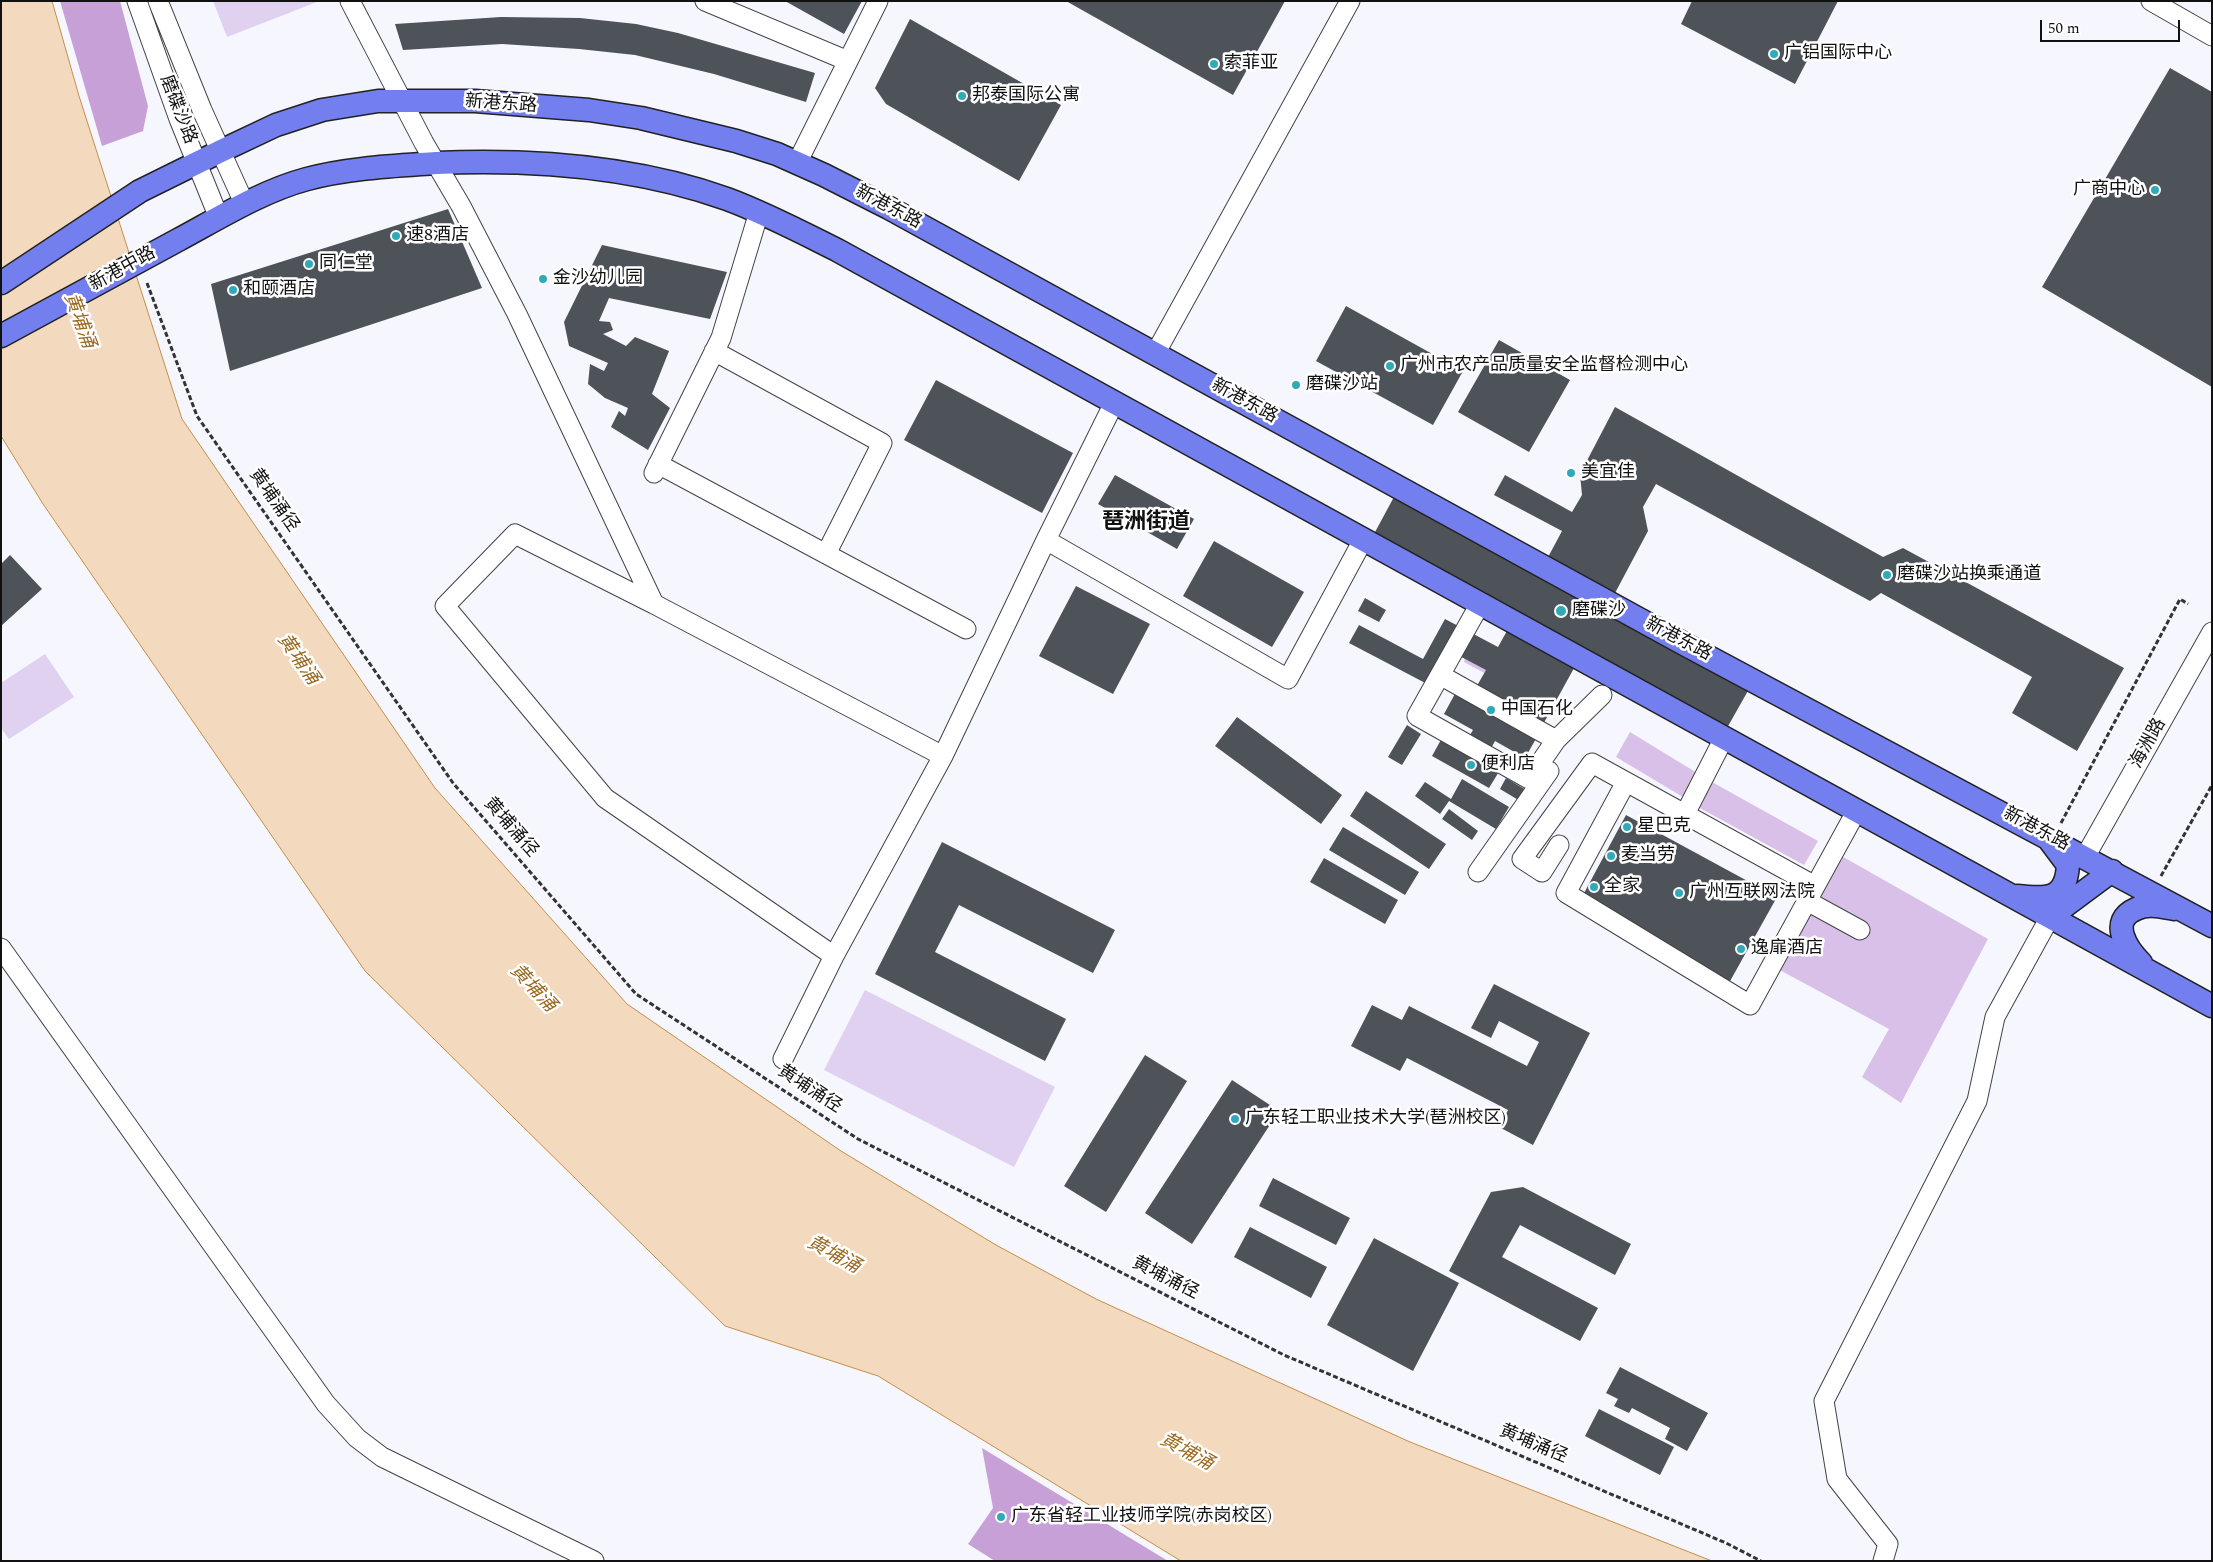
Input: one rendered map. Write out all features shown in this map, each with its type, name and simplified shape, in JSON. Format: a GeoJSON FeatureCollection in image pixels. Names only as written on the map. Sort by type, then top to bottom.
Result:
{"type":"FeatureCollection","features":[{"type":"Feature","properties":{"kind":"main road","name":"新港东路"},"geometry":{"type":"LineString","coordinates":[[220,151],[276,125],[322,110],[378,101],[476,101],[589,110],[641,118],[736,141],[797,163],[874,200],[1688,646],[2152,892],[2212,926]]}},
{"type":"Feature","properties":{"kind":"main road"},"geometry":{"type":"LineString","coordinates":[[1,283],[140,191],[220,151]]}},
{"type":"Feature","properties":{"kind":"main road"},"geometry":{"type":"LineString","coordinates":[[245,205],[308,179],[390,166],[536,163],[599,169],[679,185],[727,199],[759,212],[837,250],[1480,604],[1608,686],[1724,738],[2212,1006]]}},
{"type":"Feature","properties":{"kind":"main road","name":"新港中路"},"geometry":{"type":"LineString","coordinates":[[1,336],[245,205]]}},
{"type":"Feature","properties":{"kind":"main road"},"geometry":{"type":"LineString","coordinates":[[2012,895],[2045,898],[2054,895],[2063,885],[2068,876],[2068,865],[2047,836]]}},
{"type":"Feature","properties":{"kind":"main road"},"geometry":{"type":"LineString","coordinates":[[2050,917],[2112,871]]}},
{"type":"Feature","properties":{"kind":"main road"},"geometry":{"type":"LineString","coordinates":[[2153,974],[2130,953],[2124,943],[2122,931],[2124,921],[2130,913],[2146,906],[2159,906],[2188,912]]}},
{"type":"Feature","properties":{"kind":"street","name":"磨碟沙路"},"geometry":{"type":"LineString","coordinates":[[137,1],[218,218]]}},
{"type":"Feature","properties":{"kind":"street","name":"磨碟沙路"},"geometry":{"type":"LineString","coordinates":[[158,1],[220,151],[245,205]]}},
{"type":"Feature","properties":{"kind":"street"},"geometry":{"type":"LineString","coordinates":[[350,1],[435,164],[461,206],[517,314],[654,604]]}},
{"type":"Feature","properties":{"kind":"street"},"geometry":{"type":"LineString","coordinates":[[704,1],[848,61]]}},
{"type":"Feature","properties":{"kind":"street"},"geometry":{"type":"LineString","coordinates":[[797,163],[878,1]]}},
{"type":"Feature","properties":{"kind":"street"},"geometry":{"type":"LineString","coordinates":[[1155,354],[1350,1]]}},
{"type":"Feature","properties":{"kind":"street"},"geometry":{"type":"LineString","coordinates":[[2151,1],[2212,36]]}},
{"type":"Feature","properties":{"kind":"street"},"geometry":{"type":"LineString","coordinates":[[759,212],[721,338],[656,468],[826,554],[966,630]]}},
{"type":"Feature","properties":{"kind":"street"},"geometry":{"type":"LineString","coordinates":[[714,352],[882,443],[826,554]]}},
{"type":"Feature","properties":{"kind":"street"},"geometry":{"type":"LineString","coordinates":[[783,1059],[834,956],[943,756],[1114,403]]}},
{"type":"Feature","properties":{"kind":"street"},"geometry":{"type":"LineString","coordinates":[[834,956],[606,798],[445,606],[515,534],[654,604],[943,756]]}},
{"type":"Feature","properties":{"kind":"street"},"geometry":{"type":"LineString","coordinates":[[1046,540],[1288,678],[1363,540]]}},
{"type":"Feature","properties":{"kind":"street"},"geometry":{"type":"LineString","coordinates":[[1480,604],[1417,716],[1529,779],[1556,740],[1608,686]]}},
{"type":"Feature","properties":{"kind":"street","name":"海洲路"},"geometry":{"type":"LineString","coordinates":[[2085,857],[2212,632]]}},
{"type":"Feature","properties":{"kind":"street"},"geometry":{"type":"LineString","coordinates":[[1440,675],[1556,740]]}},
{"type":"Feature","properties":{"kind":"street"},"geometry":{"type":"LineString","coordinates":[[1478,872],[1608,686]]}},
{"type":"Feature","properties":{"kind":"street"},"geometry":{"type":"LineString","coordinates":[[1685,814],[1724,738]]}},
{"type":"Feature","properties":{"kind":"street"},"geometry":{"type":"LineString","coordinates":[[1558,846],[1542,872],[1522,859],[1592,763],[1685,814],[1811,894],[1860,930]]}},
{"type":"Feature","properties":{"kind":"street"},"geometry":{"type":"LineString","coordinates":[[1626,782],[1566,893],[1750,1005],[1856,810]]}},
{"type":"Feature","properties":{"kind":"street"},"geometry":{"type":"LineString","coordinates":[[1886,1552],[1837,1479],[1824,1401],[1977,1101],[1995,1017],[2050,917]]}},
{"type":"Feature","properties":{"kind":"street"},"geometry":{"type":"LineString","coordinates":[[1,948],[326,1404],[357,1438],[382,1457],[594,1561]]}},
{"type":"Feature","properties":{"kind":"path","name":"黄埔涌径"},"geometry":{"type":"LineString","coordinates":[[147,283],[197,416],[453,783],[636,994],[858,1139],[1284,1355],[1726,1542],[1761,1561]]}},
{"type":"Feature","properties":{"kind":"path"},"geometry":{"type":"LineString","coordinates":[[2047,836],[2180,599],[2188,604]]}},
{"type":"Feature","properties":{"kind":"path"},"geometry":{"type":"LineString","coordinates":[[2152,892],[2212,785]]}},
{"type":"Feature","properties":{"kind":"shaded area"},"geometry":{"type":"Polygon","coordinates":[[[60,1],[120,1],[148,106],[143,131],[102,146],[60,1]]]}},
{"type":"Feature","properties":{"kind":"shaded area"},"geometry":{"type":"Polygon","coordinates":[[[213,1],[316,1],[317,2],[227,37],[213,1]]]}},
{"type":"Feature","properties":{"kind":"shaded area"},"geometry":{"type":"Polygon","coordinates":[[[1467,649],[1573,709],[1564,716],[1464,662],[1467,649]]]}},
{"type":"Feature","properties":{"kind":"shaded area"},"geometry":{"type":"Polygon","coordinates":[[[45,654],[74,697],[9,739],[1,728],[1,683],[45,654]]]}},
{"type":"Feature","properties":{"kind":"shaded area"},"geometry":{"type":"Polygon","coordinates":[[[1630,732],[1697,773],[1683,797],[1616,757],[1630,732]]]}},
{"type":"Feature","properties":{"kind":"shaded area"},"geometry":{"type":"Polygon","coordinates":[[[1712,782],[1818,841],[1804,865],[1698,807],[1712,782]]]}},
{"type":"Feature","properties":{"kind":"shaded area"},"geometry":{"type":"Polygon","coordinates":[[[1838,854],[1988,939],[1901,1103],[1862,1077],[1889,1029],[1776,968],[1838,854]]]}},
{"type":"Feature","properties":{"kind":"shaded area"},"geometry":{"type":"Polygon","coordinates":[[[865,990],[1055,1087],[1014,1167],[824,1070],[865,990]]]}},
{"type":"Feature","properties":{"kind":"shaded area","name":"广东省轻工业技师学院(赤岗校区)"},"geometry":{"type":"Polygon","coordinates":[[[982,1448],[1168,1561],[995,1561],[968,1544],[993,1508],[982,1448]]]}},
{"type":"Feature","properties":{"kind":"water","name":"黄埔涌"},"geometry":{"type":"Polygon","coordinates":[[[1,1],[52,1],[79,96],[182,419],[435,788],[627,1004],[841,1151],[996,1245],[1096,1299],[1410,1442],[1712,1561],[1181,1561],[878,1376],[725,1326],[365,971],[43,504],[1,436],[1,1]]]}},
{"type":"Feature","properties":{"kind":"building"},"geometry":{"type":"Polygon","coordinates":[[[785,1],[862,1],[844,34],[785,1]]]}},
{"type":"Feature","properties":{"kind":"building","name":"索菲亚"},"geometry":{"type":"Polygon","coordinates":[[[1066,1],[1285,1],[1233,95],[1066,1]]]}},
{"type":"Feature","properties":{"kind":"building","name":"广铝国际中心"},"geometry":{"type":"Polygon","coordinates":[[[1692,1],[1838,1],[1795,84],[1681,24],[1692,1]]]}},
{"type":"Feature","properties":{"kind":"building"},"geometry":{"type":"Polygon","coordinates":[[[501,17],[580,18],[636,24],[678,33],[815,73],[806,102],[714,74],[635,55],[502,44],[403,50],[395,24],[501,17]]]}},
{"type":"Feature","properties":{"kind":"building","name":"邦泰国际公寓"},"geometry":{"type":"Polygon","coordinates":[[[910,19],[1061,105],[1019,181],[886,104],[875,88],[910,19]]]}},
{"type":"Feature","properties":{"kind":"building","name":"广商中心"},"geometry":{"type":"Polygon","coordinates":[[[2170,68],[2212,92],[2212,387],[2042,287],[2170,68]]]}},
{"type":"Feature","properties":{"kind":"building"},"geometry":{"type":"Polygon","coordinates":[[[448,209],[482,288],[230,371],[211,284],[448,209]]]}},
{"type":"Feature","properties":{"kind":"building"},"geometry":{"type":"Polygon","coordinates":[[[602,245],[727,272],[710,319],[609,298],[599,321],[610,322],[613,330],[603,334],[626,346],[635,337],[669,351],[652,394],[670,408],[648,450],[611,427],[619,411],[625,416],[628,408],[605,398],[588,384],[590,364],[604,371],[608,363],[569,346],[564,322],[602,245]]]}},
{"type":"Feature","properties":{"kind":"building","name":"广州市农产品质量安全监督检测中心"},"geometry":{"type":"Polygon","coordinates":[[[1346,306],[1463,371],[1433,425],[1316,361],[1346,306]]]}},
{"type":"Feature","properties":{"kind":"building"},"geometry":{"type":"Polygon","coordinates":[[[1499,340],[1570,380],[1529,452],[1458,412],[1499,340]]]}},
{"type":"Feature","properties":{"kind":"building"},"geometry":{"type":"Polygon","coordinates":[[[936,380],[1073,453],[1042,513],[904,440],[936,380]]]}},
{"type":"Feature","properties":{"kind":"building"},"geometry":{"type":"Polygon","coordinates":[[[1615,407],[1883,557],[1903,548],[2124,668],[2077,751],[2012,713],[2032,677],[1881,593],[1870,601],[1656,484],[1643,507],[1648,531],[1606,610],[1749,689],[1727,728],[1584,650],[1541,728],[1474,691],[1486,670],[1450,651],[1431,686],[1349,643],[1359,625],[1423,659],[1445,619],[1498,647],[1517,613],[1374,534],[1395,495],[1539,574],[1562,531],[1494,495],[1505,475],[1572,512],[1582,495],[1580,474],[1615,407]]]}},
{"type":"Feature","properties":{"kind":"building"},"geometry":{"type":"Polygon","coordinates":[[[1115,475],[1194,519],[1177,549],[1098,504],[1115,475]]]}},
{"type":"Feature","properties":{"kind":"building"},"geometry":{"type":"Polygon","coordinates":[[[1214,541],[1304,592],[1272,647],[1183,596],[1214,541]]]}},
{"type":"Feature","properties":{"kind":"building"},"geometry":{"type":"Polygon","coordinates":[[[10,555],[42,589],[1,626],[1,564],[10,555]]]}},
{"type":"Feature","properties":{"kind":"building"},"geometry":{"type":"Polygon","coordinates":[[[1076,586],[1150,624],[1113,694],[1039,656],[1076,586]]]}},
{"type":"Feature","properties":{"kind":"building"},"geometry":{"type":"Polygon","coordinates":[[[1365,598],[1386,610],[1379,622],[1358,611],[1365,598]]]}},
{"type":"Feature","properties":{"kind":"building"},"geometry":{"type":"Polygon","coordinates":[[[1456,692],[1537,737],[1525,758],[1495,741],[1484,761],[1500,770],[1489,788],[1432,756],[1442,738],[1462,748],[1473,730],[1444,714],[1456,692]]]}},
{"type":"Feature","properties":{"kind":"building"},"geometry":{"type":"Polygon","coordinates":[[[1237,717],[1342,795],[1321,824],[1215,746],[1237,717]]]}},
{"type":"Feature","properties":{"kind":"building"},"geometry":{"type":"Polygon","coordinates":[[[1407,725],[1421,734],[1402,765],[1388,757],[1407,725]]]}},
{"type":"Feature","properties":{"kind":"building"},"geometry":{"type":"Polygon","coordinates":[[[1506,778],[1526,790],[1520,801],[1500,789],[1506,778]]]}},
{"type":"Feature","properties":{"kind":"building"},"geometry":{"type":"Polygon","coordinates":[[[1462,779],[1509,807],[1496,829],[1449,801],[1440,814],[1415,796],[1425,782],[1451,799],[1462,779]]]}},
{"type":"Feature","properties":{"kind":"building"},"geometry":{"type":"Polygon","coordinates":[[[1366,791],[1446,844],[1429,869],[1350,816],[1366,791]]]}},
{"type":"Feature","properties":{"kind":"building"},"geometry":{"type":"Polygon","coordinates":[[[1449,809],[1478,831],[1472,840],[1442,819],[1449,809]]]}},
{"type":"Feature","properties":{"kind":"building"},"geometry":{"type":"Polygon","coordinates":[[[1626,815],[1777,897],[1729,983],[1583,895],[1626,815]]]}},
{"type":"Feature","properties":{"kind":"building"},"geometry":{"type":"Polygon","coordinates":[[[1343,827],[1419,872],[1405,895],[1329,850],[1343,827]]]}},
{"type":"Feature","properties":{"kind":"building"},"geometry":{"type":"Polygon","coordinates":[[[942,842],[1115,930],[1093,973],[959,905],[935,952],[1066,1019],[1045,1061],[875,974],[942,842]]]}},
{"type":"Feature","properties":{"kind":"building"},"geometry":{"type":"Polygon","coordinates":[[[1324,858],[1398,900],[1385,924],[1310,882],[1324,858]]]}},
{"type":"Feature","properties":{"kind":"building"},"geometry":{"type":"Polygon","coordinates":[[[1494,984],[1590,1033],[1533,1145],[1499,1127],[1508,1110],[1407,1058],[1400,1071],[1351,1046],[1372,1005],[1402,1020],[1409,1006],[1527,1066],[1539,1042],[1499,1021],[1491,1038],[1471,1028],[1494,984]]]}},
{"type":"Feature","properties":{"kind":"building"},"geometry":{"type":"Polygon","coordinates":[[[1145,1055],[1187,1081],[1106,1212],[1064,1186],[1145,1055]]]}},
{"type":"Feature","properties":{"kind":"building"},"geometry":{"type":"Polygon","coordinates":[[[1232,1080],[1279,1111],[1192,1244],[1145,1213],[1232,1080]]]}},
{"type":"Feature","properties":{"kind":"building"},"geometry":{"type":"Polygon","coordinates":[[[1273,1178],[1350,1218],[1336,1245],[1259,1206],[1273,1178]]]}},
{"type":"Feature","properties":{"kind":"building"},"geometry":{"type":"Polygon","coordinates":[[[1523,1187],[1631,1244],[1615,1275],[1520,1225],[1502,1257],[1598,1308],[1580,1341],[1449,1271],[1491,1192],[1523,1187]]]}},
{"type":"Feature","properties":{"kind":"building"},"geometry":{"type":"Polygon","coordinates":[[[1250,1227],[1327,1267],[1311,1298],[1234,1257],[1250,1227]]]}},
{"type":"Feature","properties":{"kind":"building"},"geometry":{"type":"Polygon","coordinates":[[[1374,1238],[1459,1283],[1413,1371],[1327,1325],[1374,1238]]]}},
{"type":"Feature","properties":{"kind":"building"},"geometry":{"type":"Polygon","coordinates":[[[1620,1367],[1708,1413],[1687,1451],[1665,1439],[1670,1428],[1632,1408],[1629,1413],[1614,1406],[1618,1399],[1606,1393],[1620,1367]]]}},
{"type":"Feature","properties":{"kind":"building"},"geometry":{"type":"Polygon","coordinates":[[[1599,1409],[1674,1447],[1660,1475],[1585,1436],[1599,1409]]]}},
{"type":"Feature","properties":{"kind":"place","name":"广铝国际中心"},"geometry":{"type":"Point","coordinates":[1774,54]}},
{"type":"Feature","properties":{"kind":"place","name":"索菲亚"},"geometry":{"type":"Point","coordinates":[1214,64]}},
{"type":"Feature","properties":{"kind":"place","name":"邦泰国际公寓"},"geometry":{"type":"Point","coordinates":[962,96]}},
{"type":"Feature","properties":{"kind":"place","name":"广商中心"},"geometry":{"type":"Point","coordinates":[2155,190]}},
{"type":"Feature","properties":{"kind":"place","name":"速8酒店"},"geometry":{"type":"Point","coordinates":[396,236]}},
{"type":"Feature","properties":{"kind":"place","name":"同仁堂"},"geometry":{"type":"Point","coordinates":[309,264]}},
{"type":"Feature","properties":{"kind":"place","name":"金沙幼儿园"},"geometry":{"type":"Point","coordinates":[543,279]}},
{"type":"Feature","properties":{"kind":"place","name":"和颐酒店"},"geometry":{"type":"Point","coordinates":[233,290]}},
{"type":"Feature","properties":{"kind":"place","name":"广州市农产品质量安全监督检测中心"},"geometry":{"type":"Point","coordinates":[1390,366]}},
{"type":"Feature","properties":{"kind":"place","name":"磨碟沙站"},"geometry":{"type":"Point","coordinates":[1296,385]}},
{"type":"Feature","properties":{"kind":"place","name":"美宜佳"},"geometry":{"type":"Point","coordinates":[1571,473]}},
{"type":"Feature","properties":{"kind":"place","name":"磨碟沙站换乘通道"},"geometry":{"type":"Point","coordinates":[1887,575]}},
{"type":"Feature","properties":{"kind":"place","name":"磨碟沙"},"geometry":{"type":"Point","coordinates":[1561,611]}},
{"type":"Feature","properties":{"kind":"place","name":"中国石化"},"geometry":{"type":"Point","coordinates":[1491,710]}},
{"type":"Feature","properties":{"kind":"place","name":"便利店"},"geometry":{"type":"Point","coordinates":[1471,765]}},
{"type":"Feature","properties":{"kind":"place","name":"星巴克"},"geometry":{"type":"Point","coordinates":[1627,827]}},
{"type":"Feature","properties":{"kind":"place","name":"麦当劳"},"geometry":{"type":"Point","coordinates":[1611,856]}},
{"type":"Feature","properties":{"kind":"place","name":"全家"},"geometry":{"type":"Point","coordinates":[1594,887]}},
{"type":"Feature","properties":{"kind":"place","name":"广州互联网法院"},"geometry":{"type":"Point","coordinates":[1679,893]}},
{"type":"Feature","properties":{"kind":"place","name":"逸扉酒店"},"geometry":{"type":"Point","coordinates":[1741,949]}},
{"type":"Feature","properties":{"kind":"place","name":"广东轻工职业技术大学(琶洲校区)"},"geometry":{"type":"Point","coordinates":[1235,1119]}},
{"type":"Feature","properties":{"kind":"place","name":"广东省轻工业技师学院(赤岗校区)"},"geometry":{"type":"Point","coordinates":[1001,1517]}},
{"type":"Feature","properties":{"kind":"district","name":"琶洲街道"},"geometry":{"type":"Point","coordinates":[1146,524]}}]}
